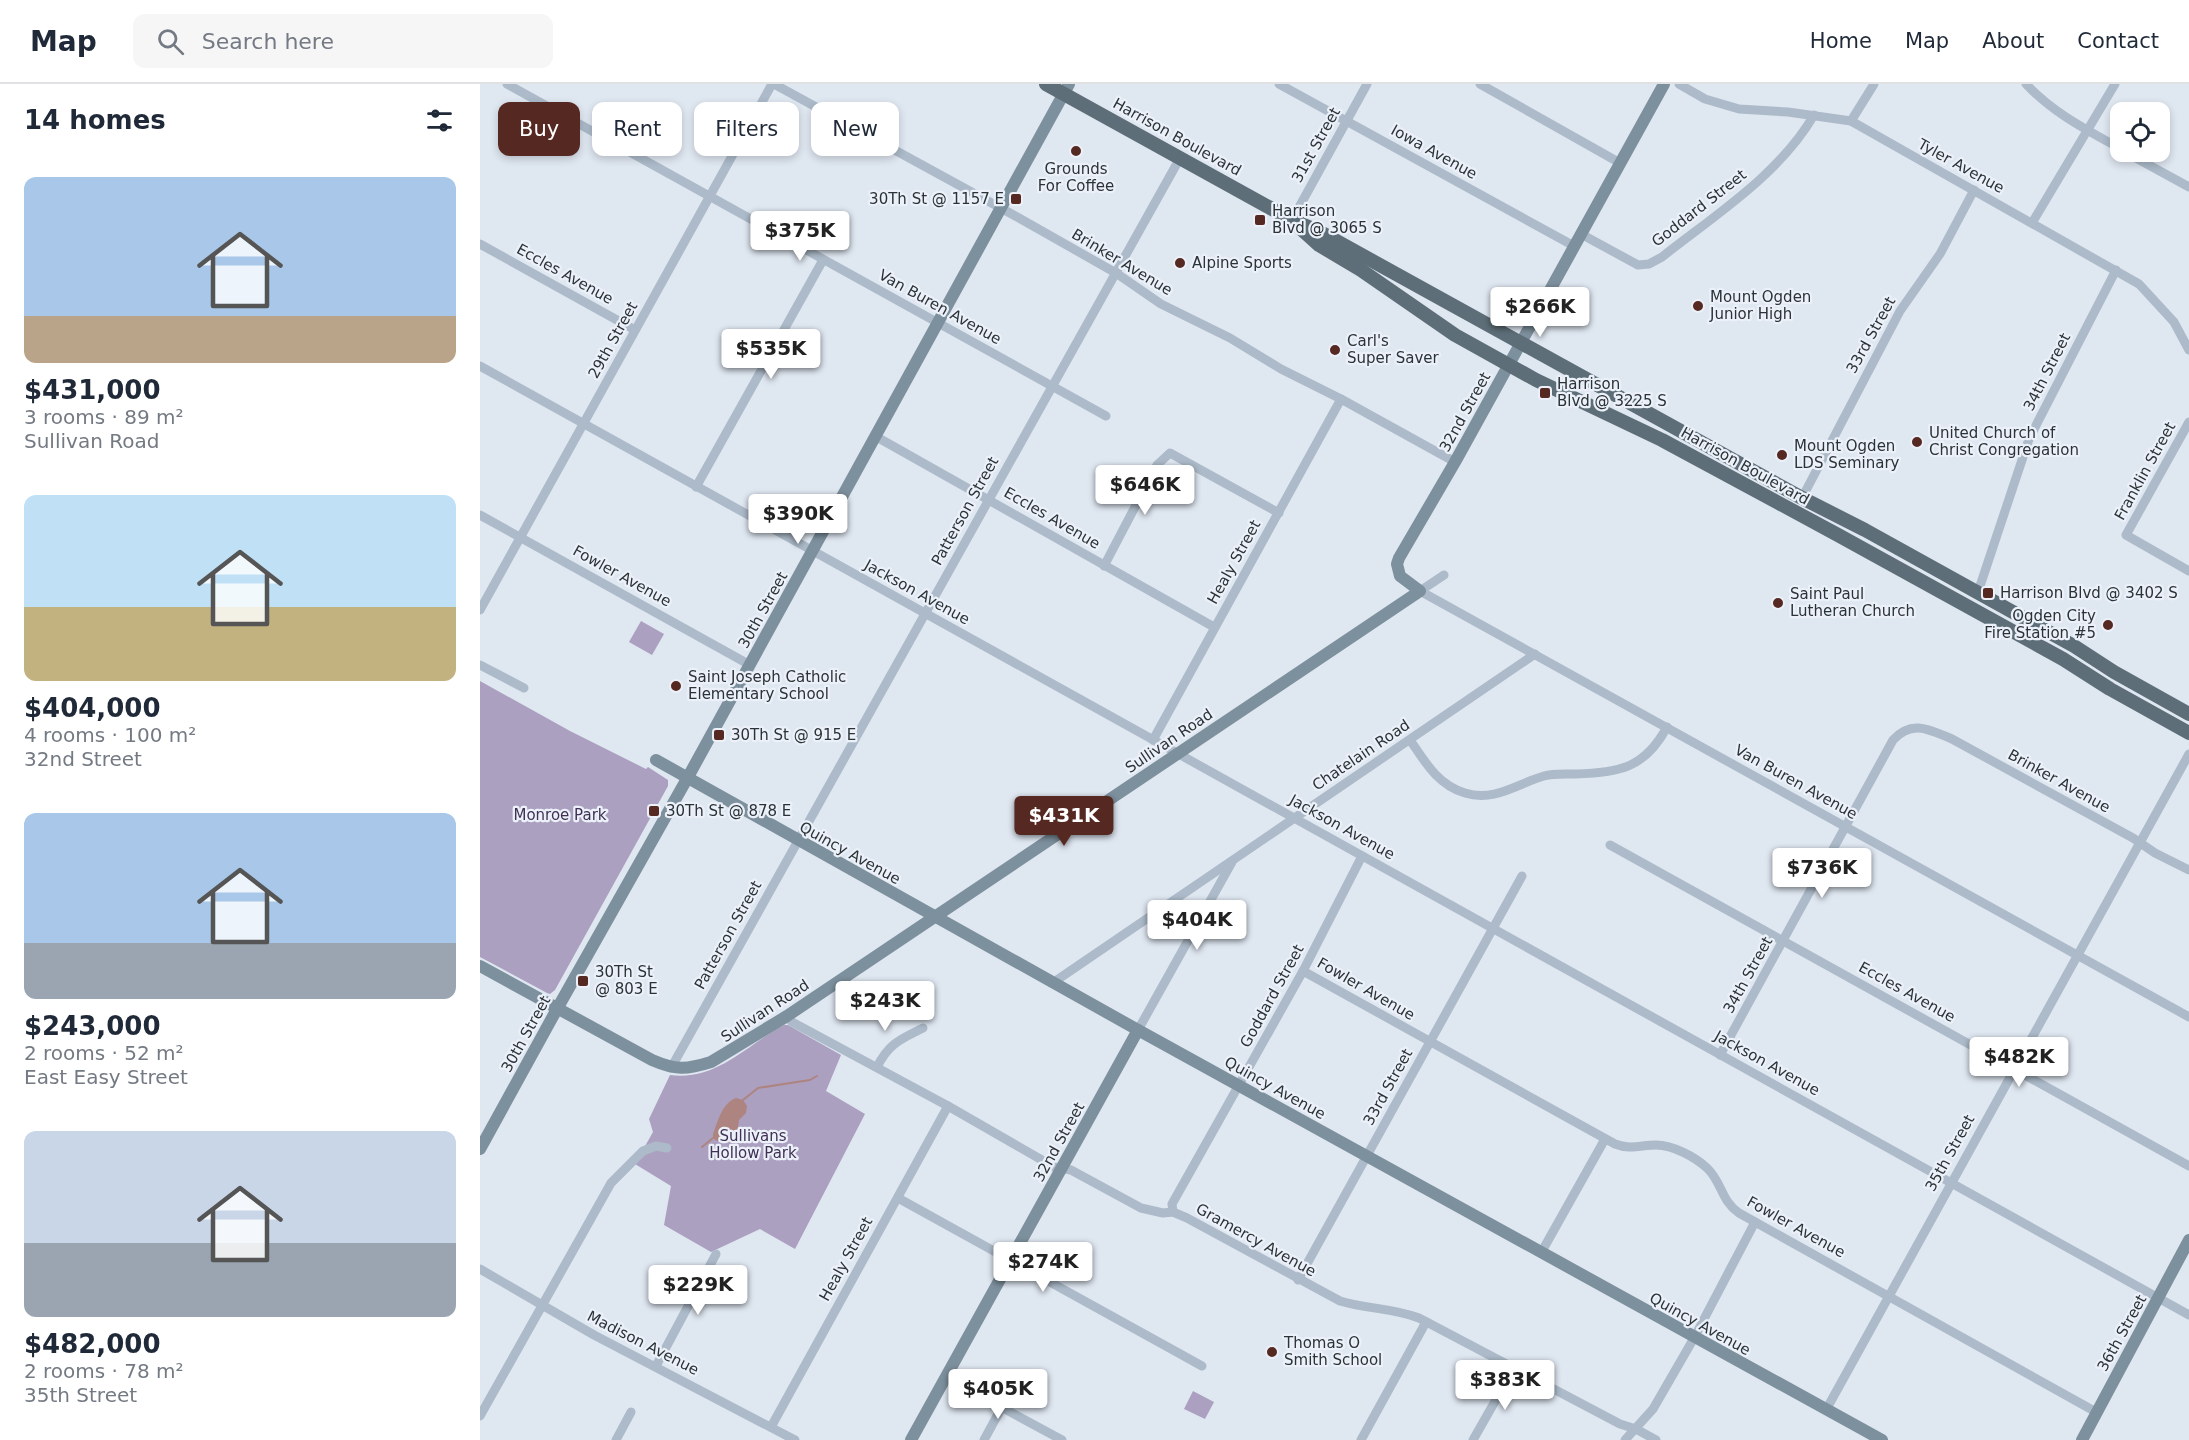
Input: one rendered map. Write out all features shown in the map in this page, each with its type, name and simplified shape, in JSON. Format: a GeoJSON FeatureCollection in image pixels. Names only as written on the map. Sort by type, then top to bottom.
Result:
{"type":"FeatureCollection","features":[{"type":"Feature","properties":{"kind":"main road","name":"Harrison Boulevard"},"geometry":{"type":"LineString","coordinates":[[1046,84],[1066,89],[1180,158],[1292,220],[1320,232],[1802,498],[1978,592],[2189,714]]}},
{"type":"Feature","properties":{"kind":"main road","name":"Harrison Boulevard"},"geometry":{"type":"LineString","coordinates":[[1292,220],[1324,248],[1361,270],[1444,329],[1508,365],[1662,440],[1838,535],[2063,659],[2110,689],[2189,733]]}},
{"type":"Feature","properties":{"kind":"street","name":"Van Buren Avenue"},"geometry":{"type":"LineString","coordinates":[[507,84],[1106,416]]}},
{"type":"Feature","properties":{"kind":"street","name":"29th Street"},"geometry":{"type":"LineString","coordinates":[[480,610],[773,84]]}},
{"type":"Feature","properties":{"kind":"street","name":"Brinker Avenue"},"geometry":{"type":"LineString","coordinates":[[773,84],[1116,273],[1161,304],[1230,338],[1281,369],[1341,399],[1455,462]]}},
{"type":"Feature","properties":{"kind":"street","name":"Iowa Avenue"},"geometry":{"type":"LineString","coordinates":[[1279,84],[1574,246]]}},
{"type":"Feature","properties":{"kind":"street","name":"31st Street"},"geometry":{"type":"LineString","coordinates":[[1292,220],[1367,84]]}},
{"type":"Feature","properties":{"kind":"street"},"geometry":{"type":"LineString","coordinates":[[1480,84],[1620,163]]}},
{"type":"Feature","properties":{"kind":"street","name":"32nd Street"},"geometry":{"type":"LineString","coordinates":[[1420,591],[1400,576],[1397,564],[1664,84]]}},
{"type":"Feature","properties":{"kind":"street","name":"Tyler Avenue"},"geometry":{"type":"LineString","coordinates":[[1680,84],[1706,99],[1739,109],[1814,115],[1851,121],[2139,284],[2174,322],[2189,350]]}},
{"type":"Feature","properties":{"kind":"street"},"geometry":{"type":"LineString","coordinates":[[1851,121],[1874,84]]}},
{"type":"Feature","properties":{"kind":"street"},"geometry":{"type":"LineString","coordinates":[[2026,84],[2064,118],[2110,143]]}},
{"type":"Feature","properties":{"kind":"street"},"geometry":{"type":"LineString","coordinates":[[2032,223],[2115,84]]}},
{"type":"Feature","properties":{"kind":"street","name":"30th Street"},"geometry":{"type":"LineString","coordinates":[[480,1149],[750,665],[1066,89]]}},
{"type":"Feature","properties":{"kind":"street","name":"Goddard Street"},"geometry":{"type":"LineString","coordinates":[[1581,234],[1638,265],[1649,264],[1662,257],[1759,180],[1804,132],[1814,115]]}},
{"type":"Feature","properties":{"kind":"street","name":"Patterson Street"},"geometry":{"type":"LineString","coordinates":[[670,1068],[1180,158]]}},
{"type":"Feature","properties":{"kind":"street"},"geometry":{"type":"LineString","coordinates":[[2143,162],[2189,187]]}},
{"type":"Feature","properties":{"kind":"street","name":"33rd Street"},"geometry":{"type":"LineString","coordinates":[[1802,498],[1900,310],[1940,254],[1974,190]]}},
{"type":"Feature","properties":{"kind":"street","name":"Eccles Avenue"},"geometry":{"type":"LineString","coordinates":[[480,244],[635,330]]}},
{"type":"Feature","properties":{"kind":"street"},"geometry":{"type":"LineString","coordinates":[[696,487],[823,260]]}},
{"type":"Feature","properties":{"kind":"street","name":"34th Street"},"geometry":{"type":"LineString","coordinates":[[1978,592],[2030,439],[2116,270]]}},
{"type":"Feature","properties":{"kind":"street","name":"Jackson Avenue"},"geometry":{"type":"LineString","coordinates":[[480,366],[2189,1315]]}},
{"type":"Feature","properties":{"kind":"street","name":"Healy Street"},"geometry":{"type":"LineString","coordinates":[[1152,740],[1341,399]]}},
{"type":"Feature","properties":{"kind":"street","name":"Franklin Street"},"geometry":{"type":"LineString","coordinates":[[2189,422],[2126,535],[2189,571]]}},
{"type":"Feature","properties":{"kind":"street","name":"Eccles Avenue"},"geometry":{"type":"LineString","coordinates":[[875,436],[1214,627]]}},
{"type":"Feature","properties":{"kind":"street"},"geometry":{"type":"LineString","coordinates":[[1104,566],[1157,465],[1170,453],[1279,513]]}},
{"type":"Feature","properties":{"kind":"street","name":"Fowler Avenue"},"geometry":{"type":"LineString","coordinates":[[480,515],[750,665]]}},
{"type":"Feature","properties":{"kind":"street","name":"Sullivan Road"},"geometry":{"type":"LineString","coordinates":[[670,1068],[698,1066],[725,1055],[787,1016],[1444,575]]}},
{"type":"Feature","properties":{"kind":"street","name":"Van Buren Avenue"},"geometry":{"type":"LineString","coordinates":[[1420,591],[2189,1017]]}},
{"type":"Feature","properties":{"kind":"street","name":"Chatelain Road"},"geometry":{"type":"LineString","coordinates":[[1054,982],[1535,654]]}},
{"type":"Feature","properties":{"kind":"street"},"geometry":{"type":"LineString","coordinates":[[480,665],[524,688]]}},
{"type":"Feature","properties":{"kind":"street"},"geometry":{"type":"LineString","coordinates":[[1410,740],[1443,782],[1458,790],[1483,796],[1508,791],[1547,775],[1602,773],[1626,768],[1645,757],[1667,727]]}},
{"type":"Feature","properties":{"kind":"street","name":"Brinker Avenue"},"geometry":{"type":"LineString","coordinates":[[1912,727],[1952,739],[2189,870]]}},
{"type":"Feature","properties":{"kind":"street","name":"34th Street"},"geometry":{"type":"LineString","coordinates":[[1720,1055],[1893,740],[1912,727]]}},
{"type":"Feature","properties":{"kind":"street","name":"35th Street"},"geometry":{"type":"LineString","coordinates":[[1826,1410],[2189,754]]}},
{"type":"Feature","properties":{"kind":"street","name":"Quincy Avenue"},"geometry":{"type":"LineString","coordinates":[[656,760],[934,917],[1882,1440]]}},
{"type":"Feature","properties":{"kind":"street","name":"Eccles Avenue"},"geometry":{"type":"LineString","coordinates":[[1610,844],[2189,1166]]}},
{"type":"Feature","properties":{"kind":"street","name":"Goddard Street"},"geometry":{"type":"LineString","coordinates":[[1173,1212],[1172,1204],[1303,971],[1362,856]]}},
{"type":"Feature","properties":{"kind":"street","name":"32nd Street"},"geometry":{"type":"LineString","coordinates":[[911,1440],[1233,859]]}},
{"type":"Feature","properties":{"kind":"street","name":"33rd Street"},"geometry":{"type":"LineString","coordinates":[[1298,1280],[1522,876]]}},
{"type":"Feature","properties":{"kind":"street"},"geometry":{"type":"LineString","coordinates":[[480,966],[651,1060],[670,1068]]}},
{"type":"Feature","properties":{"kind":"street","name":"Fowler Avenue"},"geometry":{"type":"LineString","coordinates":[[1303,971],[1605,1139],[1629,1148],[1654,1145],[1670,1148],[1699,1162],[1715,1178],[1728,1204],[1739,1213],[2096,1412]]}},
{"type":"Feature","properties":{"kind":"street","name":"Gramercy Avenue"},"geometry":{"type":"LineString","coordinates":[[787,1016],[792,1022],[948,1106],[1054,1167],[1071,1170],[1141,1208],[1163,1213],[1173,1212],[1187,1218],[1340,1301],[1351,1305],[1391,1309],[1426,1322],[1620,1424],[1636,1429],[1656,1440]]}},
{"type":"Feature","properties":{"kind":"street"},"geometry":{"type":"LineString","coordinates":[[877,1067],[883,1054],[893,1043],[923,1028]]}},
{"type":"Feature","properties":{"kind":"street","name":"Healy Street"},"geometry":{"type":"LineString","coordinates":[[771,1427],[948,1106]]}},
{"type":"Feature","properties":{"kind":"street"},"geometry":{"type":"LineString","coordinates":[[1541,1253],[1605,1139]]}},
{"type":"Feature","properties":{"kind":"street"},"geometry":{"type":"LineString","coordinates":[[480,1416],[611,1183],[643,1150],[656,1146],[667,1148]]}},
{"type":"Feature","properties":{"kind":"street"},"geometry":{"type":"LineString","coordinates":[[898,1198],[1202,1366]]}},
{"type":"Feature","properties":{"kind":"street"},"geometry":{"type":"LineString","coordinates":[[1625,1440],[1653,1409],[1694,1338],[1755,1222]]}},
{"type":"Feature","properties":{"kind":"street","name":"36th Street"},"geometry":{"type":"LineString","coordinates":[[2082,1440],[2189,1240]]}},
{"type":"Feature","properties":{"kind":"street"},"geometry":{"type":"LineString","coordinates":[[656,1366],[716,1254]]}},
{"type":"Feature","properties":{"kind":"street","name":"Madison Avenue"},"geometry":{"type":"LineString","coordinates":[[480,1269],[594,1335],[795,1440]]}},
{"type":"Feature","properties":{"kind":"street"},"geometry":{"type":"LineString","coordinates":[[1361,1440],[1426,1322]]}},
{"type":"Feature","properties":{"kind":"street"},"geometry":{"type":"LineString","coordinates":[[1473,1440],[1514,1368]]}},
{"type":"Feature","properties":{"kind":"street"},"geometry":{"type":"LineString","coordinates":[[946,1377],[1062,1440]]}},
{"type":"Feature","properties":{"kind":"street"},"geometry":{"type":"LineString","coordinates":[[984,1440],[1002,1407]]}},
{"type":"Feature","properties":{"kind":"street"},"geometry":{"type":"LineString","coordinates":[[616,1440],[631,1412]]}},
{"type":"Feature","properties":{"kind":"green space"},"geometry":{"type":"Polygon","coordinates":[[[641,621],[664,634],[652,655],[629,642],[641,621]]]}},
{"type":"Feature","properties":{"kind":"green space","name":"Monroe Park"},"geometry":{"type":"Polygon","coordinates":[[[480,681],[570,731],[646,769],[648,767],[668,780],[668,786],[555,990],[550,994],[480,957],[480,681]]]}},
{"type":"Feature","properties":{"kind":"green space","name":"Sullivans Hollow Park"},"geometry":{"type":"Polygon","coordinates":[[[784,1025],[788,1025],[841,1055],[826,1091],[865,1114],[795,1249],[760,1229],[711,1252],[664,1225],[671,1186],[635,1164],[653,1132],[649,1119],[670,1075],[702,1073],[717,1067],[784,1025]]]}},
{"type":"Feature","properties":{"kind":"green space"},"geometry":{"type":"Polygon","coordinates":[[[1193,1391],[1214,1402],[1205,1419],[1184,1409],[1193,1391]]]}},
{"type":"Feature","properties":{"kind":"shaded area"},"geometry":{"type":"Polygon","coordinates":[[[736,1098],[743,1100],[747,1106],[746,1113],[739,1120],[733,1136],[717,1141],[713,1138],[713,1134],[719,1118],[727,1104],[736,1098]]]}},
{"type":"Feature","properties":{"kind":"waterway"},"geometry":{"type":"LineString","coordinates":[[743,1100],[758,1088],[810,1080],[817,1076]]}},
{"type":"Feature","properties":{"kind":"waterway"},"geometry":{"type":"LineString","coordinates":[[702,1147],[713,1138]]}},
{"type":"Feature","properties":{"kind":"place","name":"Grounds For Coffee"},"geometry":{"type":"Point","coordinates":[1076,151]}},
{"type":"Feature","properties":{"kind":"place","name":"30Th St @ 1157 E"},"geometry":{"type":"Point","coordinates":[1016,199]}},
{"type":"Feature","properties":{"kind":"place","name":"Harrison Blvd @ 3065 S"},"geometry":{"type":"Point","coordinates":[1260,220]}},
{"type":"Feature","properties":{"kind":"place","name":"Alpine Sports"},"geometry":{"type":"Point","coordinates":[1180,263]}},
{"type":"Feature","properties":{"kind":"place","name":"Mount Ogden Junior High"},"geometry":{"type":"Point","coordinates":[1698,306]}},
{"type":"Feature","properties":{"kind":"place","name":"Carl's Super Saver"},"geometry":{"type":"Point","coordinates":[1335,350]}},
{"type":"Feature","properties":{"kind":"place","name":"Harrison Blvd @ 3225 S"},"geometry":{"type":"Point","coordinates":[1545,393]}},
{"type":"Feature","properties":{"kind":"place","name":"United Church of Christ Congregation"},"geometry":{"type":"Point","coordinates":[1917,442]}},
{"type":"Feature","properties":{"kind":"place","name":"Mount Ogden LDS Seminary"},"geometry":{"type":"Point","coordinates":[1782,455]}},
{"type":"Feature","properties":{"kind":"place","name":"Harrison Blvd @ 3402 S"},"geometry":{"type":"Point","coordinates":[1988,593]}},
{"type":"Feature","properties":{"kind":"place","name":"Saint Paul Lutheran Church"},"geometry":{"type":"Point","coordinates":[1778,603]}},
{"type":"Feature","properties":{"kind":"place","name":"Ogden City Fire Station #5"},"geometry":{"type":"Point","coordinates":[2108,625]}},
{"type":"Feature","properties":{"kind":"place","name":"Saint Joseph Catholic Elementary School"},"geometry":{"type":"Point","coordinates":[676,686]}},
{"type":"Feature","properties":{"kind":"place","name":"30Th St @ 915 E"},"geometry":{"type":"Point","coordinates":[719,735]}},
{"type":"Feature","properties":{"kind":"place","name":"30Th St @ 878 E"},"geometry":{"type":"Point","coordinates":[654,811]}},
{"type":"Feature","properties":{"kind":"place","name":"30Th St @ 803 E"},"geometry":{"type":"Point","coordinates":[583,981]}},
{"type":"Feature","properties":{"kind":"place","name":"Thomas O Smith School"},"geometry":{"type":"Point","coordinates":[1272,1352]}}]}
